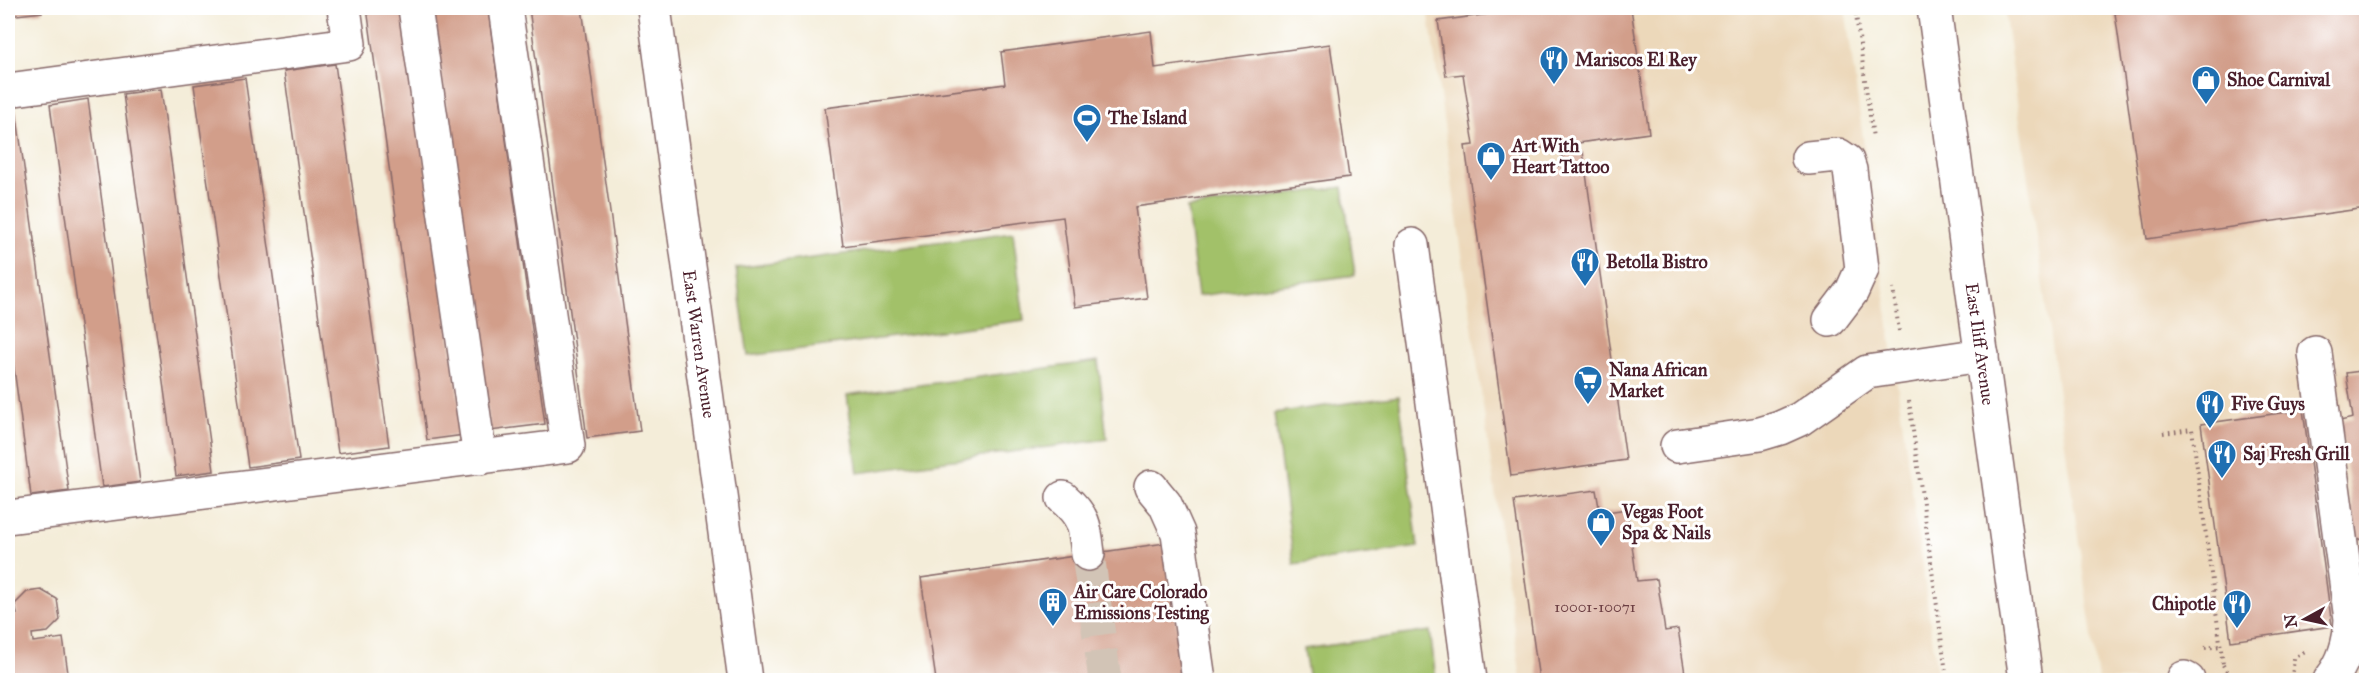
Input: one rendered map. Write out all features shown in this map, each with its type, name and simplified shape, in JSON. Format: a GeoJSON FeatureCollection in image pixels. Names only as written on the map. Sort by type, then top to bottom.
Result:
{"type":"FeatureCollection","features":[{"type":"Feature","properties":{"kind":"main road"},"geometry":{"type":"LineString","coordinates":[[8,90],[349,44],[344,8]]}},
{"type":"Feature","properties":{"kind":"main road"},"geometry":{"type":"LineString","coordinates":[[415,8],[480,458]]}},
{"type":"Feature","properties":{"kind":"main road"},"geometry":{"type":"LineString","coordinates":[[8,517],[568,446],[505,8]]}},
{"type":"Feature","properties":{"kind":"main road","name":"East Warren Avenue"},"geometry":{"type":"LineString","coordinates":[[654,8],[745,681]]}},
{"type":"Feature","properties":{"kind":"main road","name":"East Iliff Avenue"},"geometry":{"type":"LineString","coordinates":[[1934,8],[2026,681]]}},
{"type":"Feature","properties":{"kind":"main road"},"geometry":{"type":"LineString","coordinates":[[1808,158],[1838,155],[1847,161],[1855,204],[1862,269],[1852,291],[1830,320]]}},
{"type":"Feature","properties":{"kind":"main road"},"geometry":{"type":"LineString","coordinates":[[1412,245],[1470,681]]}},
{"type":"Feature","properties":{"kind":"main road"},"geometry":{"type":"LineString","coordinates":[[2315,353],[2351,619],[2346,655],[2330,681]]}},
{"type":"Feature","properties":{"kind":"main road"},"geometry":{"type":"LineString","coordinates":[[1677,446],[1760,434],[1780,428],[1800,418],[1867,372],[1982,356]]}},
{"type":"Feature","properties":{"kind":"main road"},"geometry":{"type":"LineString","coordinates":[[1151,487],[1165,504],[1178,533],[1199,681]]}},
{"type":"Feature","properties":{"kind":"main road"},"geometry":{"type":"LineString","coordinates":[[1063,498],[1077,511],[1085,528],[1088,554]]}},
{"type":"Feature","properties":{"kind":"path"},"geometry":{"type":"LineString","coordinates":[[2163,433],[2192,429],[2220,646]]}},
{"type":"Feature","properties":{"kind":"path"},"geometry":{"type":"LineString","coordinates":[[2223,665],[2232,681]]}},
{"type":"Feature","properties":{"kind":"shaded area"},"geometry":{"type":"Polygon","coordinates":[[[1428,8],[1845,8],[1938,680],[1521,680],[1428,8]]]}},
{"type":"Feature","properties":{"kind":"shaded area"},"geometry":{"type":"Polygon","coordinates":[[[2004,8],[2366,8],[2366,680],[2098,680],[2004,8]]]}},
{"type":"Feature","properties":{"kind":"green space"},"geometry":{"type":"Polygon","coordinates":[[[1343,187],[1355,275],[1198,296],[1187,208],[1343,187]]]}},
{"type":"Feature","properties":{"kind":"green space"},"geometry":{"type":"Polygon","coordinates":[[[1013,232],[1024,320],[748,356],[736,268],[1013,232]]]}},
{"type":"Feature","properties":{"kind":"green space"},"geometry":{"type":"Polygon","coordinates":[[[1098,361],[1107,439],[858,473],[847,395],[1098,361]]]}},
{"type":"Feature","properties":{"kind":"green space"},"geometry":{"type":"Polygon","coordinates":[[[1399,396],[1418,547],[1294,564],[1274,413],[1399,396]]]}},
{"type":"Feature","properties":{"kind":"green space"},"geometry":{"type":"Polygon","coordinates":[[[1430,631],[1436,680],[1309,680],[1304,649],[1430,631]]]}},
{"type":"Feature","properties":{"kind":"building"},"geometry":{"type":"Polygon","coordinates":[[[8,8],[41,8],[42,12],[8,16],[8,8]]]}},
{"type":"Feature","properties":{"kind":"building"},"geometry":{"type":"Polygon","coordinates":[[[367,8],[404,8],[464,435],[427,440],[367,8]]]}},
{"type":"Feature","properties":{"kind":"building"},"geometry":{"type":"Polygon","coordinates":[[[432,8],[488,8],[545,424],[490,431],[432,8]]]}},
{"type":"Feature","properties":{"kind":"building"},"geometry":{"type":"Polygon","coordinates":[[[529,8],[582,8],[640,431],[587,438],[529,8]]]}},
{"type":"Feature","properties":{"kind":"building"},"geometry":{"type":"Polygon","coordinates":[[[1535,8],[1631,8],[1649,133],[1521,151],[1524,170],[1563,165],[1562,155],[1583,152],[1626,460],[1511,476],[1465,146],[1474,145],[1463,74],[1446,76],[1438,21],[1535,8]]]}},
{"type":"Feature","properties":{"kind":"building"},"geometry":{"type":"Polygon","coordinates":[[[2156,8],[2366,8],[2366,208],[2147,239],[2115,13],[2156,8]]]}},
{"type":"Feature","properties":{"kind":"building","name":"The Island"},"geometry":{"type":"Polygon","coordinates":[[[1151,31],[1155,68],[1330,44],[1349,177],[1135,207],[1147,298],[1075,307],[1063,217],[843,246],[825,108],[1005,84],[1001,52],[1151,31]]]}},
{"type":"Feature","properties":{"kind":"building"},"geometry":{"type":"Polygon","coordinates":[[[335,64],[389,446],[338,453],[284,71],[335,64]]]}},
{"type":"Feature","properties":{"kind":"building"},"geometry":{"type":"Polygon","coordinates":[[[245,78],[299,460],[248,467],[194,85],[245,78]]]}},
{"type":"Feature","properties":{"kind":"building"},"geometry":{"type":"Polygon","coordinates":[[[161,89],[214,471],[176,476],[123,94],[161,89]]]}},
{"type":"Feature","properties":{"kind":"building"},"geometry":{"type":"Polygon","coordinates":[[[88,99],[140,482],[102,487],[50,105],[88,99]]]}},
{"type":"Feature","properties":{"kind":"building"},"geometry":{"type":"Polygon","coordinates":[[[16,110],[69,491],[31,496],[8,323],[8,111],[16,110]]]}},
{"type":"Feature","properties":{"kind":"building"},"geometry":{"type":"Polygon","coordinates":[[[2361,371],[2366,376],[2366,538],[2357,540],[2340,421],[2353,418],[2346,373],[2361,371]]]}},
{"type":"Feature","properties":{"kind":"building"},"geometry":{"type":"Polygon","coordinates":[[[2303,410],[2332,626],[2231,641],[2201,424],[2303,410]]]}},
{"type":"Feature","properties":{"kind":"building"},"geometry":{"type":"Polygon","coordinates":[[[1596,490],[1600,513],[1627,509],[1637,581],[1657,579],[1665,631],[1678,629],[1686,680],[1539,680],[1514,501],[1596,490]]]}},
{"type":"Feature","properties":{"kind":"building","name":"Air Care Colorado Emissions Testing"},"geometry":{"type":"Polygon","coordinates":[[[1165,543],[1185,679],[936,680],[921,578],[1165,543]]]}},
{"type":"Feature","properties":{"kind":"building"},"geometry":{"type":"Polygon","coordinates":[[[41,590],[57,599],[60,620],[48,632],[32,634],[33,642],[63,638],[69,680],[8,680],[8,615],[17,614],[15,604],[27,592],[41,590]]]}},
{"type":"Feature","properties":{"kind":"tunnel"},"geometry":{"type":"LineString","coordinates":[[1088,554],[1105,680]]}},
{"type":"Feature","properties":{"kind":"place","name":"Mariscos El Rey"},"geometry":{"type":"Point","coordinates":[1554,86]}},
{"type":"Feature","properties":{"kind":"place","name":"Shoe Carnival"},"geometry":{"type":"Point","coordinates":[2206,106]}},
{"type":"Feature","properties":{"kind":"place","name":"The Island"},"geometry":{"type":"Point","coordinates":[1087,144]}},
{"type":"Feature","properties":{"kind":"place","name":"Art With Heart Tattoo"},"geometry":{"type":"Point","coordinates":[1491,182]}},
{"type":"Feature","properties":{"kind":"place","name":"Betolla Bistro"},"geometry":{"type":"Point","coordinates":[1585,288]}},
{"type":"Feature","properties":{"kind":"place","name":"Nana African Market"},"geometry":{"type":"Point","coordinates":[1588,406]}},
{"type":"Feature","properties":{"kind":"place","name":"Five Guys"},"geometry":{"type":"Point","coordinates":[2210,430]}},
{"type":"Feature","properties":{"kind":"place","name":"Saj Fresh Grill"},"geometry":{"type":"Point","coordinates":[2222,480]}},
{"type":"Feature","properties":{"kind":"place","name":"Vegas Foot Spa & Nails"},"geometry":{"type":"Point","coordinates":[1601,548]}},
{"type":"Feature","properties":{"kind":"place","name":"Air Care Colorado Emissions Testing"},"geometry":{"type":"Point","coordinates":[1053,628]}},
{"type":"Feature","properties":{"kind":"place","name":"Chipotle"},"geometry":{"type":"Point","coordinates":[2237,630]}}]}
